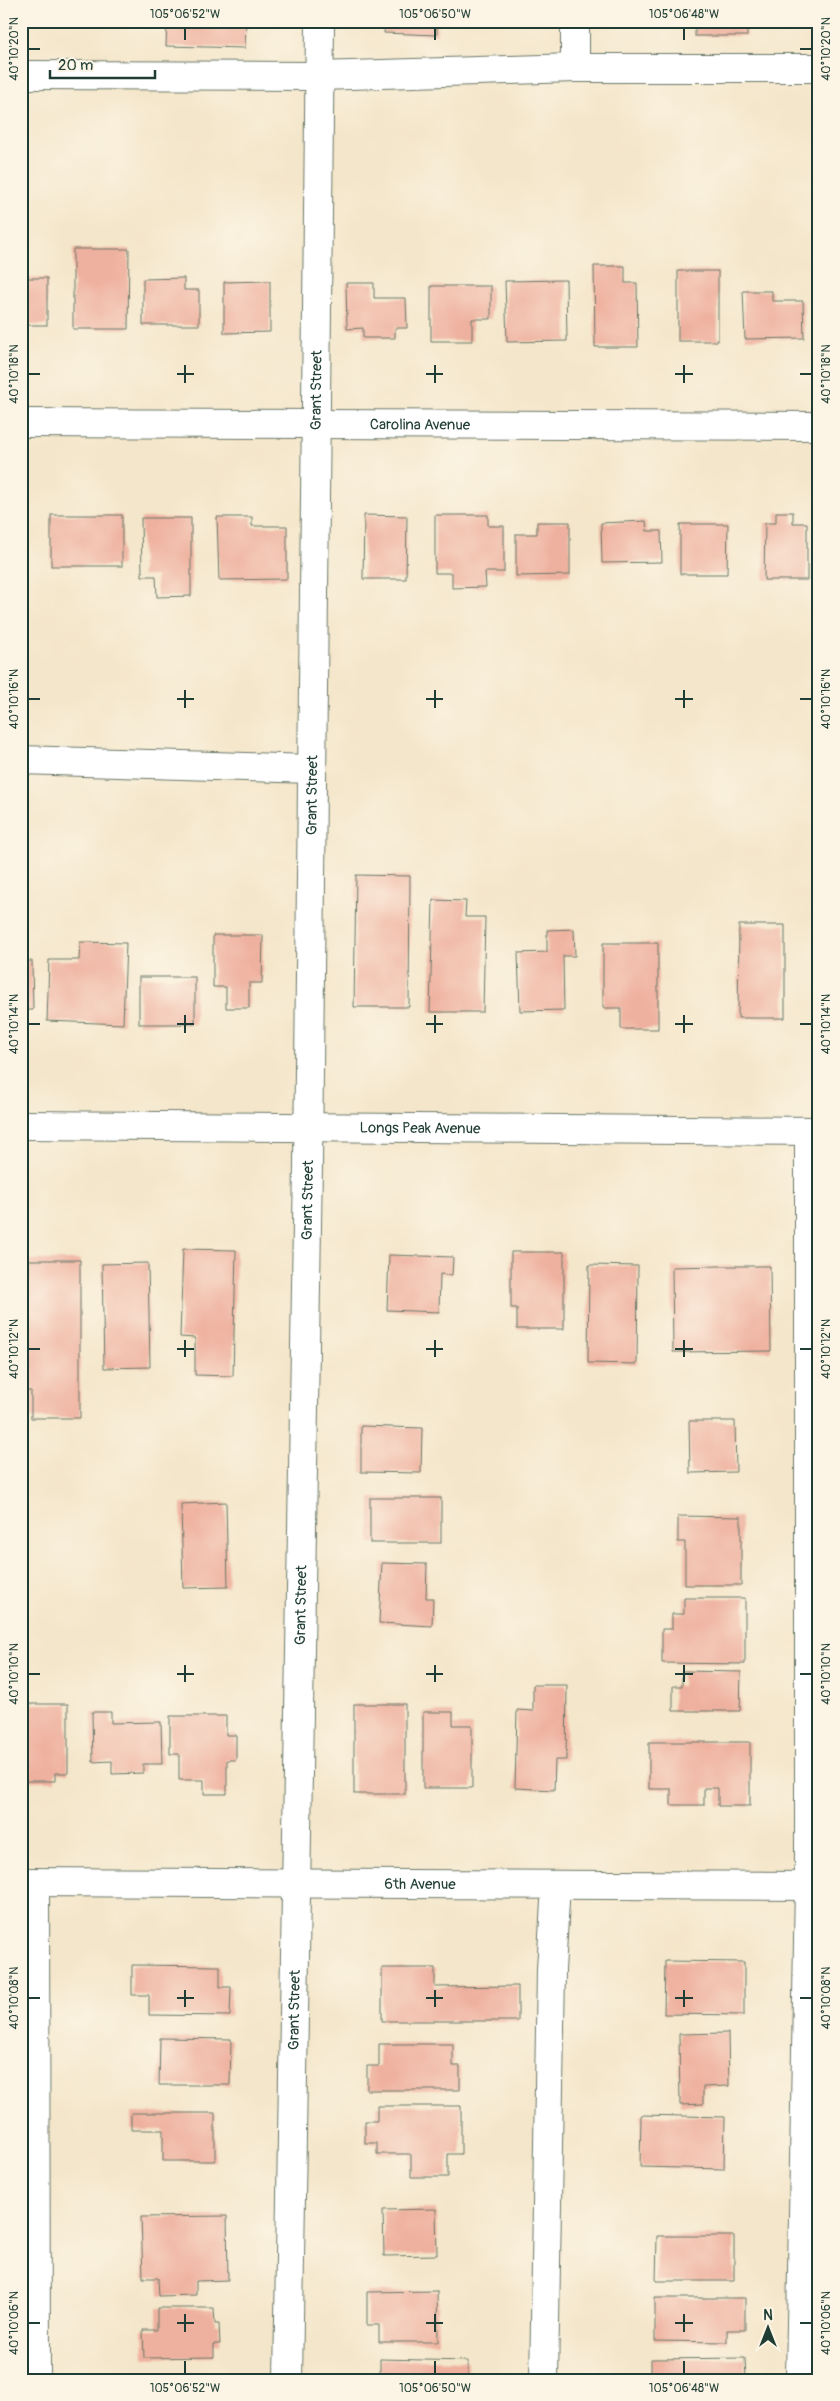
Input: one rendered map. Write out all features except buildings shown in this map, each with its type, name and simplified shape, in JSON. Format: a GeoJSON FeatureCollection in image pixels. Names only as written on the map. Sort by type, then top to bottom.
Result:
{"type":"FeatureCollection","features":[{"type":"Feature","properties":{"kind":"street","name":"Grant Street"},"geometry":{"type":"LineString","coordinates":[[288,2380],[308,1126],[314,425],[320,21]]}},
{"type":"Feature","properties":{"kind":"street"},"geometry":{"type":"LineString","coordinates":[[574,68],[575,21]]}},
{"type":"Feature","properties":{"kind":"street"},"geometry":{"type":"LineString","coordinates":[[21,75],[319,76],[574,68],[819,68]]}},
{"type":"Feature","properties":{"kind":"street","name":"Carolina Avenue"},"geometry":{"type":"LineString","coordinates":[[21,423],[819,426]]}},
{"type":"Feature","properties":{"kind":"street"},"geometry":{"type":"LineString","coordinates":[[21,760],[311,769]]}},
{"type":"Feature","properties":{"kind":"street","name":"Longs Peak Avenue"},"geometry":{"type":"LineString","coordinates":[[21,1125],[814,1130]]}},
{"type":"Feature","properties":{"kind":"street"},"geometry":{"type":"LineString","coordinates":[[800,2380],[814,1886],[814,1130]]}},
{"type":"Feature","properties":{"kind":"street"},"geometry":{"type":"LineString","coordinates":[[28,1882],[36,2380]]}},
{"type":"Feature","properties":{"kind":"street","name":"6th Avenue"},"geometry":{"type":"LineString","coordinates":[[28,1882],[814,1886]]}},
{"type":"Feature","properties":{"kind":"street"},"geometry":{"type":"LineString","coordinates":[[544,2380],[550,2019],[556,1885]]}}]}
